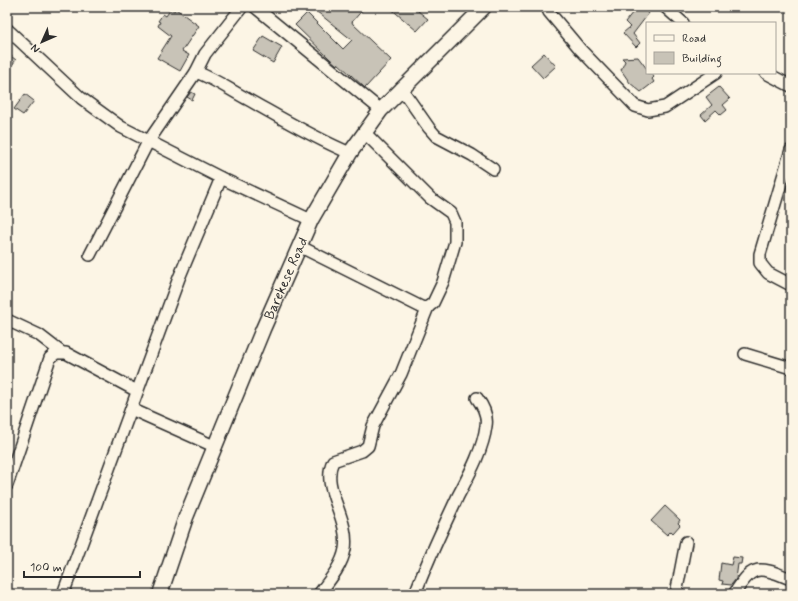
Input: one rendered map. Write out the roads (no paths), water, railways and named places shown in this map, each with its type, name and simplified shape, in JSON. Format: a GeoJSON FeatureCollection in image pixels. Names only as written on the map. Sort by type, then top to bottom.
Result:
{"type":"FeatureCollection","features":[{"type":"Feature","properties":{"kind":"main road","name":"Barekese Road"},"geometry":{"type":"LineString","coordinates":[[160,594],[186,517],[216,447],[263,329],[311,220],[350,153],[382,110],[402,88],[484,7]]}},
{"type":"Feature","properties":{"kind":"street"},"geometry":{"type":"LineString","coordinates":[[90,255],[148,142],[196,72],[205,54],[218,35],[242,7]]}},
{"type":"Feature","properties":{"kind":"street"},"geometry":{"type":"LineString","coordinates":[[255,7],[382,110]]}},
{"type":"Feature","properties":{"kind":"street"},"geometry":{"type":"LineString","coordinates":[[547,7],[580,49],[635,106],[648,110],[665,107],[675,102],[686,92],[714,74]]}},
{"type":"Feature","properties":{"kind":"street"},"geometry":{"type":"LineString","coordinates":[[665,7],[683,22]]}},
{"type":"Feature","properties":{"kind":"street"},"geometry":{"type":"LineString","coordinates":[[7,29],[81,98],[121,127],[221,178],[311,220]]}},
{"type":"Feature","properties":{"kind":"street"},"geometry":{"type":"LineString","coordinates":[[196,72],[223,84],[245,98],[326,143],[350,153]]}},
{"type":"Feature","properties":{"kind":"street"},"geometry":{"type":"LineString","coordinates":[[768,74],[791,86]]}},
{"type":"Feature","properties":{"kind":"street"},"geometry":{"type":"LineString","coordinates":[[402,88],[436,136],[472,155],[493,169]]}},
{"type":"Feature","properties":{"kind":"street"},"geometry":{"type":"LineString","coordinates":[[319,594],[336,572],[345,551],[346,540],[345,526],[331,487],[329,471],[333,461],[362,451],[368,446],[374,426],[401,374],[428,307],[433,303],[443,282],[455,242],[455,222],[452,213],[424,193],[413,179],[365,132]]}},
{"type":"Feature","properties":{"kind":"street"},"geometry":{"type":"LineString","coordinates":[[791,150],[760,263],[768,273],[791,285]]}},
{"type":"Feature","properties":{"kind":"street"},"geometry":{"type":"LineString","coordinates":[[63,594],[190,249],[221,178]]}},
{"type":"Feature","properties":{"kind":"street"},"geometry":{"type":"LineString","coordinates":[[299,246],[382,290],[423,308],[428,307]]}},
{"type":"Feature","properties":{"kind":"street"},"geometry":{"type":"LineString","coordinates":[[7,320],[39,335],[61,352],[137,390]]}},
{"type":"Feature","properties":{"kind":"street"},"geometry":{"type":"LineString","coordinates":[[7,485],[50,358],[56,353],[61,352]]}},
{"type":"Feature","properties":{"kind":"street"},"geometry":{"type":"LineString","coordinates":[[745,354],[791,368]]}},
{"type":"Feature","properties":{"kind":"street"},"geometry":{"type":"LineString","coordinates":[[415,594],[432,553],[470,473],[484,437],[486,416],[484,407],[477,398]]}},
{"type":"Feature","properties":{"kind":"street"},"geometry":{"type":"LineString","coordinates":[[131,409],[216,447]]}},
{"type":"Feature","properties":{"kind":"street"},"geometry":{"type":"LineString","coordinates":[[676,594],[686,542]]}},
{"type":"Feature","properties":{"kind":"street"},"geometry":{"type":"LineString","coordinates":[[734,594],[749,575],[755,571],[764,571],[791,579]]}}]}
